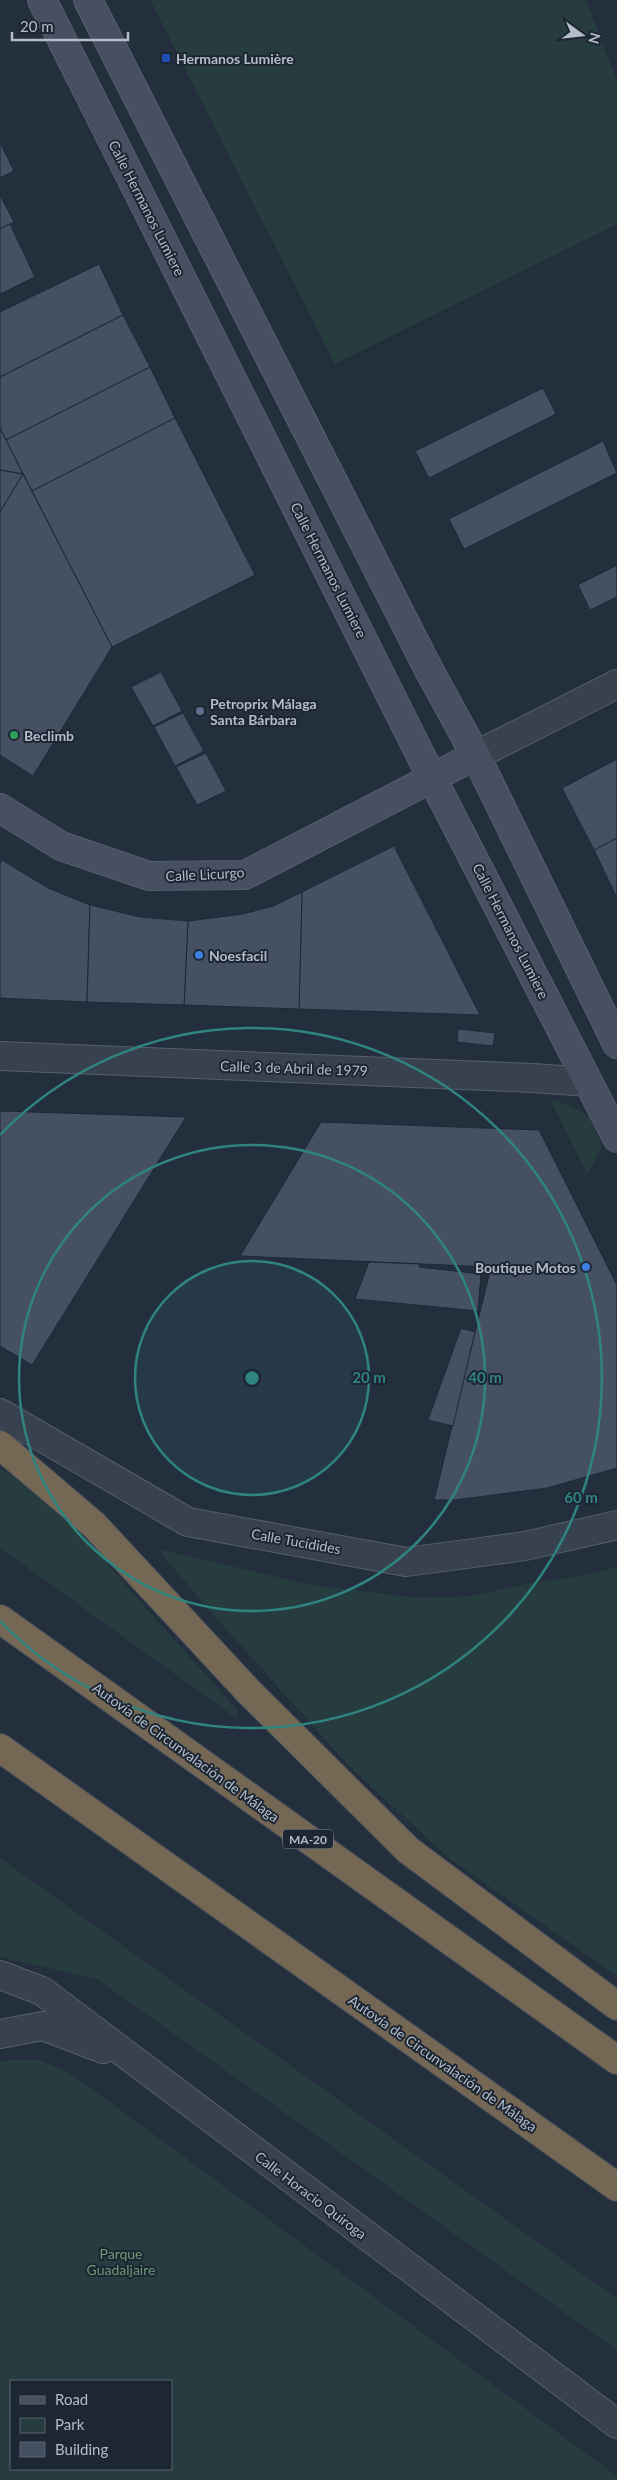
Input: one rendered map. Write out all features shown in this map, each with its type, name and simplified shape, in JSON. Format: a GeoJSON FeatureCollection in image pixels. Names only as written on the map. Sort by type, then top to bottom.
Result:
{"type":"FeatureCollection","features":[{"type":"Feature","properties":{"kind":"highway"},"geometry":{"type":"LineString","coordinates":[[0,1445],[94,1526],[249,1692],[408,1850],[617,2006]]}},
{"type":"Feature","properties":{"kind":"highway","name":"Autovía de Circunvalación de Málaga"},"geometry":{"type":"LineString","coordinates":[[0,1619],[617,2060]]}},
{"type":"Feature","properties":{"kind":"highway","name":"Autovía de Circunvalación de Málaga"},"geometry":{"type":"LineString","coordinates":[[0,1748],[617,2187]]}},
{"type":"Feature","properties":{"kind":"main road","name":"Calle Hermanos Lumiere"},"geometry":{"type":"LineString","coordinates":[[42,0],[432,778],[617,1138]]}},
{"type":"Feature","properties":{"kind":"main road"},"geometry":{"type":"LineString","coordinates":[[88,0],[420,653],[468,760],[617,1044]]}},
{"type":"Feature","properties":{"kind":"main road","name":"Calle Licurgo"},"geometry":{"type":"LineString","coordinates":[[0,808],[62,846],[149,876],[246,874],[468,760]]}},
{"type":"Feature","properties":{"kind":"street"},"geometry":{"type":"LineString","coordinates":[[468,760],[617,684]]}},
{"type":"Feature","properties":{"kind":"street","name":"Calle 3 de Abril de 1979"},"geometry":{"type":"LineString","coordinates":[[0,1056],[533,1078],[588,1082]]}},
{"type":"Feature","properties":{"kind":"street","name":"Calle Tucídides"},"geometry":{"type":"LineString","coordinates":[[0,1413],[188,1522],[406,1562],[525,1546],[617,1525]]}},
{"type":"Feature","properties":{"kind":"street","name":"Calle Horacio Quiroga"},"geometry":{"type":"LineString","coordinates":[[0,1975],[42,1991],[617,2424]]}},
{"type":"Feature","properties":{"kind":"street"},"geometry":{"type":"LineString","coordinates":[[0,2034],[43,2026],[132,2060]]}},
{"type":"Feature","properties":{"kind":"green space"},"geometry":{"type":"Polygon","coordinates":[[[150,0],[586,0],[617,81],[617,224],[335,364],[150,0]]]}},
{"type":"Feature","properties":{"kind":"green space"},"geometry":{"type":"Polygon","coordinates":[[[550,1099],[569,1105],[590,1117],[602,1147],[587,1174],[550,1099]]]}},
{"type":"Feature","properties":{"kind":"green space"},"geometry":{"type":"Polygon","coordinates":[[[0,1468],[57,1508],[238,1711],[236,1718],[0,1548],[0,1468]]]}},
{"type":"Feature","properties":{"kind":"green space"},"geometry":{"type":"Polygon","coordinates":[[[158,1549],[311,1585],[419,1598],[471,1596],[531,1583],[585,1575],[617,1567],[617,1976],[450,1859],[351,1768],[208,1609],[158,1549]]]}},
{"type":"Feature","properties":{"kind":"green space"},"geometry":{"type":"Polygon","coordinates":[[[0,1858],[617,2299],[617,2350],[97,1979],[0,1957],[0,1858]]]}},
{"type":"Feature","properties":{"kind":"green space","name":"Parque Guadaljaire"},"geometry":{"type":"Polygon","coordinates":[[[8,2060],[40,2060],[73,2075],[617,2476],[617,2480],[0,2480],[0,2062],[8,2060]]]}},
{"type":"Feature","properties":{"kind":"building"},"geometry":{"type":"Polygon","coordinates":[[[0,142],[14,171],[0,178],[0,142]]]}},
{"type":"Feature","properties":{"kind":"building"},"geometry":{"type":"Polygon","coordinates":[[[0,195],[14,222],[0,229],[0,195]]]}},
{"type":"Feature","properties":{"kind":"building"},"geometry":{"type":"Polygon","coordinates":[[[10,224],[35,277],[0,294],[0,229],[10,224]]]}},
{"type":"Feature","properties":{"kind":"building"},"geometry":{"type":"Polygon","coordinates":[[[99,264],[123,315],[0,377],[0,312],[99,264]]]}},
{"type":"Feature","properties":{"kind":"building"},"geometry":{"type":"Polygon","coordinates":[[[123,315],[150,367],[6,440],[0,428],[0,377],[123,315]]]}},
{"type":"Feature","properties":{"kind":"building"},"geometry":{"type":"Polygon","coordinates":[[[150,367],[175,418],[32,491],[6,440],[150,367]]]}},
{"type":"Feature","properties":{"kind":"building"},"geometry":{"type":"Polygon","coordinates":[[[543,388],[556,414],[429,478],[415,451],[543,388]]]}},
{"type":"Feature","properties":{"kind":"building"},"geometry":{"type":"Polygon","coordinates":[[[175,418],[255,575],[112,647],[32,491],[175,418]]]}},
{"type":"Feature","properties":{"kind":"building"},"geometry":{"type":"Polygon","coordinates":[[[0,428],[23,474],[0,470],[0,428]]]}},
{"type":"Feature","properties":{"kind":"building"},"geometry":{"type":"Polygon","coordinates":[[[603,441],[617,473],[464,549],[449,519],[603,441]]]}},
{"type":"Feature","properties":{"kind":"building"},"geometry":{"type":"Polygon","coordinates":[[[0,470],[23,474],[0,512],[0,470]]]}},
{"type":"Feature","properties":{"kind":"building"},"geometry":{"type":"Polygon","coordinates":[[[23,474],[112,647],[33,776],[0,755],[0,512],[23,474]]]}},
{"type":"Feature","properties":{"kind":"building"},"geometry":{"type":"Polygon","coordinates":[[[617,565],[617,597],[590,610],[578,585],[617,565]]]}},
{"type":"Feature","properties":{"kind":"building"},"geometry":{"type":"Polygon","coordinates":[[[161,672],[182,711],[153,726],[131,687],[161,672]]]}},
{"type":"Feature","properties":{"kind":"building"},"geometry":{"type":"Polygon","coordinates":[[[183,713],[204,751],[175,766],[154,727],[183,713]]]}},
{"type":"Feature","properties":{"kind":"building"},"geometry":{"type":"Polygon","coordinates":[[[206,753],[226,791],[197,805],[176,767],[206,753]]]}},
{"type":"Feature","properties":{"kind":"building"},"geometry":{"type":"Polygon","coordinates":[[[617,759],[617,838],[594,850],[562,788],[617,759]]]}},
{"type":"Feature","properties":{"kind":"building"},"geometry":{"type":"Polygon","coordinates":[[[617,838],[617,898],[594,850],[617,838]]]}},
{"type":"Feature","properties":{"kind":"building"},"geometry":{"type":"Polygon","coordinates":[[[394,846],[480,1015],[299,1009],[302,892],[394,846]]]}},
{"type":"Feature","properties":{"kind":"building"},"geometry":{"type":"Polygon","coordinates":[[[2,860],[48,888],[90,905],[87,1002],[0,998],[0,864],[2,860]]]}},
{"type":"Feature","properties":{"kind":"building"},"geometry":{"type":"Polygon","coordinates":[[[302,892],[299,1009],[184,1005],[188,921],[243,914],[273,906],[302,892]]]}},
{"type":"Feature","properties":{"kind":"building"},"geometry":{"type":"Polygon","coordinates":[[[90,905],[140,917],[188,921],[184,1005],[87,1002],[90,905]]]}},
{"type":"Feature","properties":{"kind":"building"},"geometry":{"type":"Polygon","coordinates":[[[458,1029],[495,1033],[493,1046],[457,1042],[458,1029]]]}},
{"type":"Feature","properties":{"kind":"building"},"geometry":{"type":"Polygon","coordinates":[[[0,1111],[186,1117],[32,1365],[0,1346],[0,1111]]]}},
{"type":"Feature","properties":{"kind":"building"},"geometry":{"type":"Polygon","coordinates":[[[321,1122],[539,1130],[617,1285],[617,1468],[547,1488],[455,1500],[434,1500],[491,1267],[240,1256],[321,1122]]]}},
{"type":"Feature","properties":{"kind":"building"},"geometry":{"type":"Polygon","coordinates":[[[369,1262],[420,1264],[419,1267],[481,1274],[478,1311],[355,1299],[369,1262]]]}},
{"type":"Feature","properties":{"kind":"building"},"geometry":{"type":"Polygon","coordinates":[[[461,1328],[475,1332],[453,1426],[428,1420],[461,1328]]]}},
{"type":"Feature","properties":{"kind":"place","name":"Hermanos Lumière"},"geometry":{"type":"Point","coordinates":[166,58]}},
{"type":"Feature","properties":{"kind":"place","name":"Petroprix Málaga Santa Bárbara"},"geometry":{"type":"Point","coordinates":[200,711]}},
{"type":"Feature","properties":{"kind":"place","name":"Beclimb"},"geometry":{"type":"Point","coordinates":[14,735]}},
{"type":"Feature","properties":{"kind":"place","name":"Noesfacil"},"geometry":{"type":"Point","coordinates":[199,955]}},
{"type":"Feature","properties":{"kind":"place","name":"Boutique Motos"},"geometry":{"type":"Point","coordinates":[586,1267]}}]}
